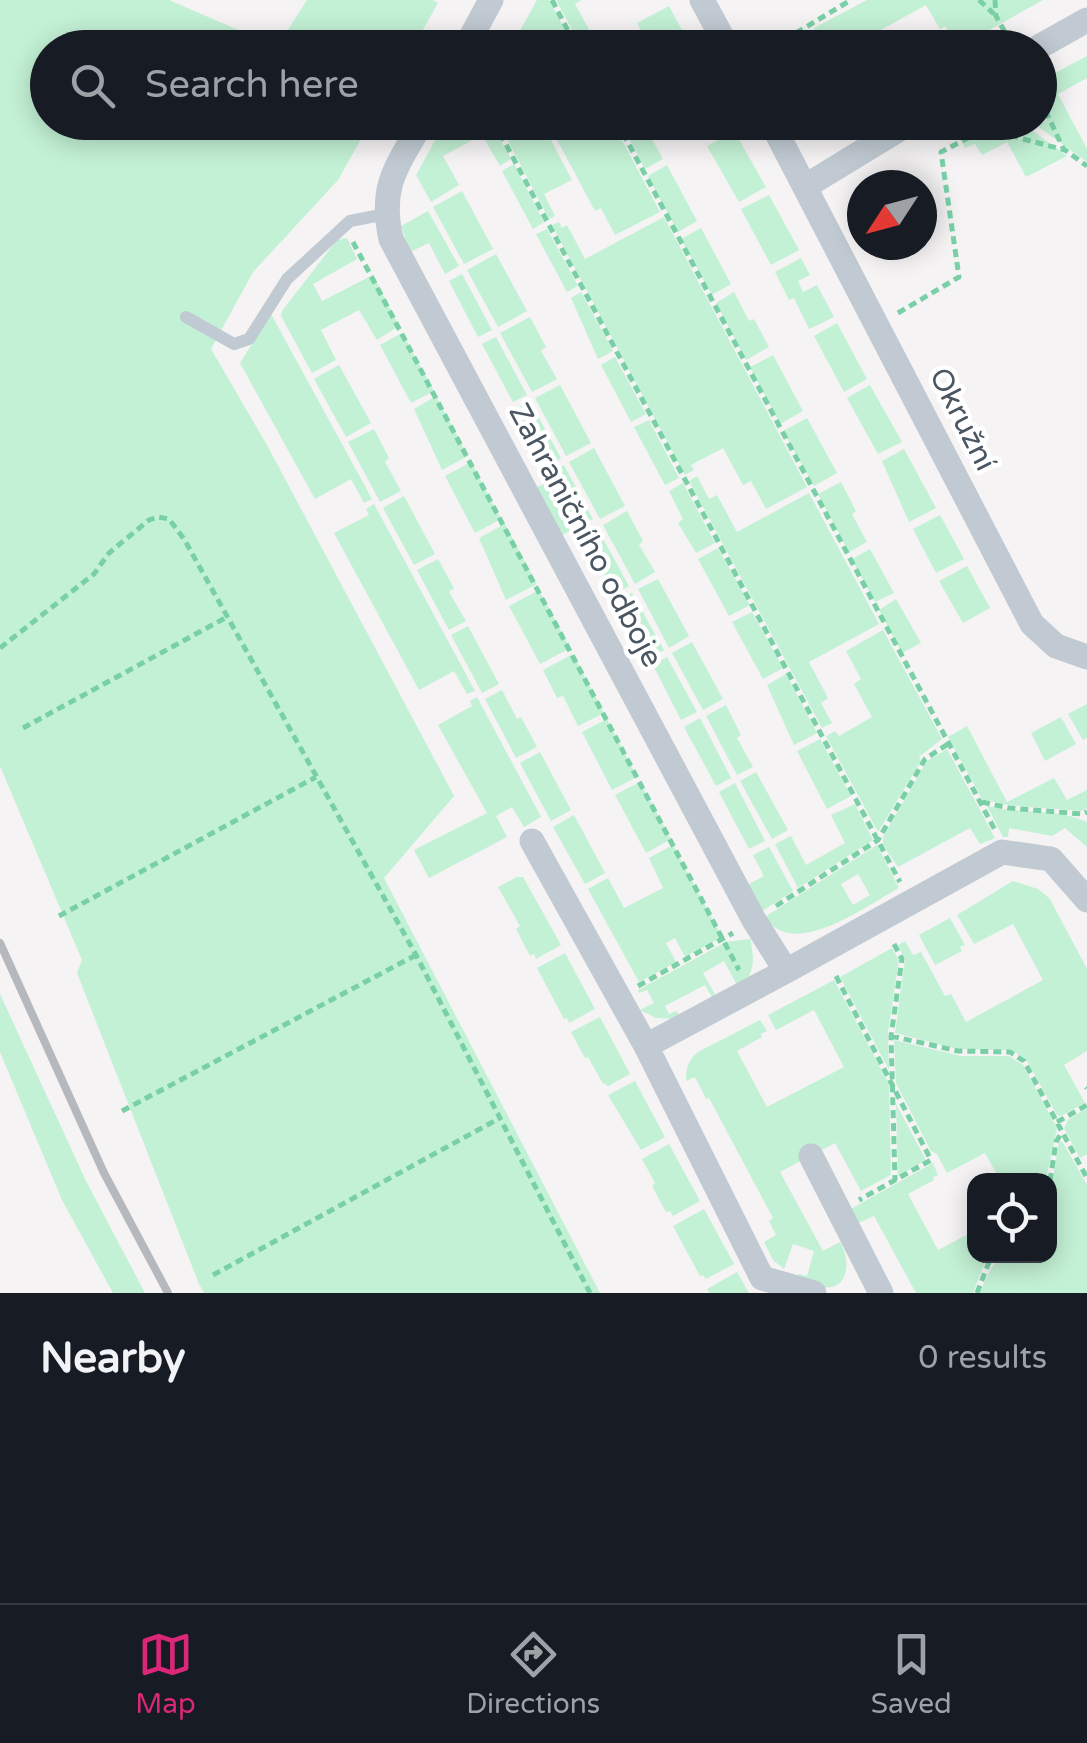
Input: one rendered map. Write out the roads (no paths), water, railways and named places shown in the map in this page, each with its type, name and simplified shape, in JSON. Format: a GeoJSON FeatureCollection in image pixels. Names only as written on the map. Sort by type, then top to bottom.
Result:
{"type":"FeatureCollection","features":[{"type":"Feature","properties":{"kind":"street"},"geometry":{"type":"LineString","coordinates":[[474,30],[491,0]]}},
{"type":"Feature","properties":{"kind":"street"},"geometry":{"type":"LineString","coordinates":[[702,0],[718,30]]}},
{"type":"Feature","properties":{"kind":"street"},"geometry":{"type":"LineString","coordinates":[[1057,37],[1087,20]]}},
{"type":"Feature","properties":{"kind":"street"},"geometry":{"type":"LineString","coordinates":[[386,214],[389,182],[412,140]]}},
{"type":"Feature","properties":{"kind":"street","name":"Okružní"},"geometry":{"type":"LineString","coordinates":[[781,140],[1032,624],[1056,646],[1087,657]]}},
{"type":"Feature","properties":{"kind":"street"},"geometry":{"type":"LineString","coordinates":[[806,186],[881,140]]}},
{"type":"Feature","properties":{"kind":"street","name":"Zahraničního odboje"},"geometry":{"type":"LineString","coordinates":[[386,214],[392,238],[754,920],[786,971]]}},
{"type":"Feature","properties":{"kind":"street"},"geometry":{"type":"LineString","coordinates":[[532,841],[646,1046],[762,1278],[814,1293]]}},
{"type":"Feature","properties":{"kind":"street"},"geometry":{"type":"LineString","coordinates":[[646,1046],[1002,852],[1051,859],[1087,900]]}},
{"type":"Feature","properties":{"kind":"street"},"geometry":{"type":"LineString","coordinates":[[811,1156],[882,1293]]}},
{"type":"Feature","properties":{"kind":"lane"},"geometry":{"type":"LineString","coordinates":[[186,317],[234,344],[249,339],[287,279],[344,226],[350,221],[386,214]]}},
{"type":"Feature","properties":{"kind":"railway"},"geometry":{"type":"LineString","coordinates":[[0,943],[104,1173],[168,1293]]}}]}
